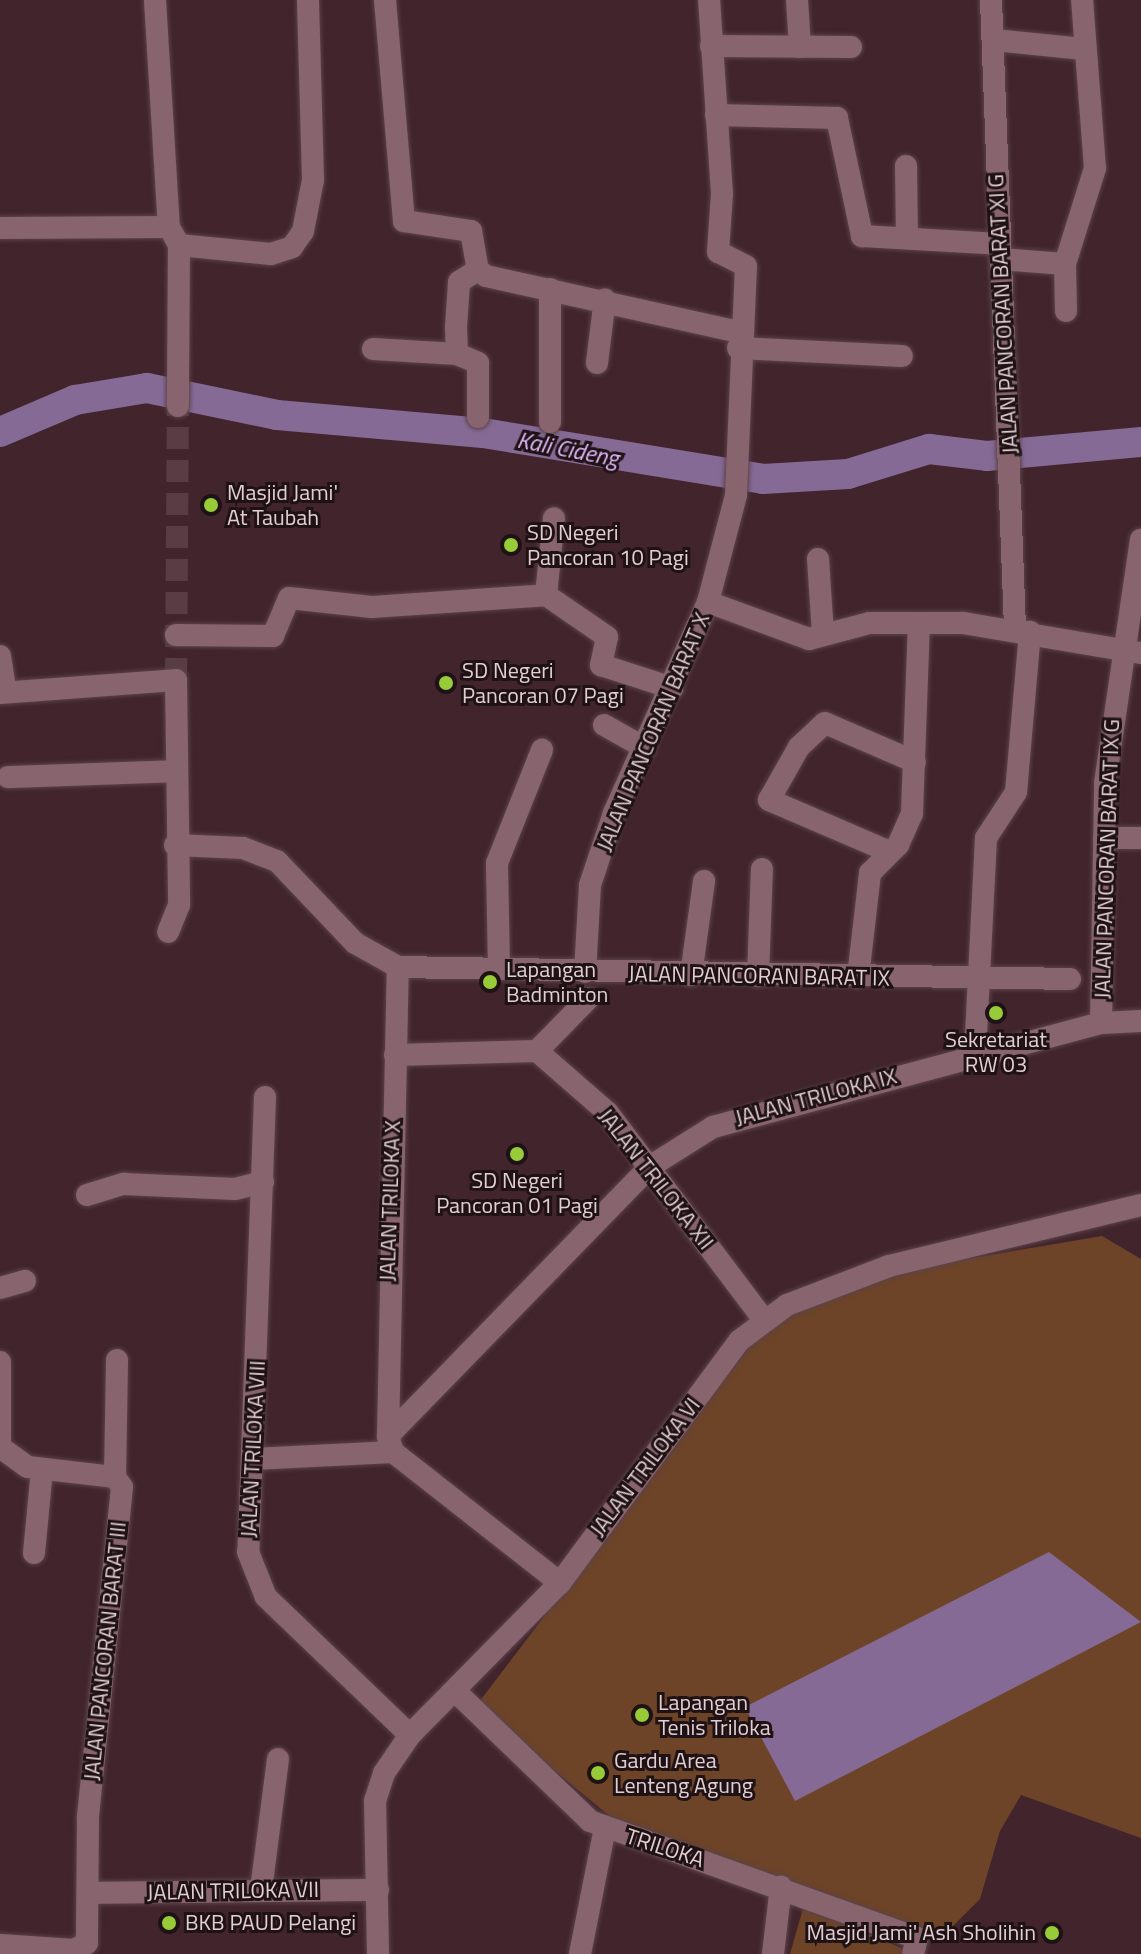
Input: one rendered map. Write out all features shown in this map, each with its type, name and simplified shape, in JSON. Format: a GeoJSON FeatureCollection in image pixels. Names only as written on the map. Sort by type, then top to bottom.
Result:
{"type":"FeatureCollection","features":[{"type":"Feature","properties":{"kind":"street"},"geometry":{"type":"LineString","coordinates":[[155,0],[174,236],[178,406]]}},
{"type":"Feature","properties":{"kind":"street"},"geometry":{"type":"LineString","coordinates":[[0,228],[174,236],[271,254],[292,247],[303,231],[313,180],[308,0]]}},
{"type":"Feature","properties":{"kind":"street"},"geometry":{"type":"LineString","coordinates":[[385,0],[401,214],[411,225],[471,231],[478,270]]}},
{"type":"Feature","properties":{"kind":"street"},"geometry":{"type":"LineString","coordinates":[[709,0],[716,115],[834,115],[858,234],[907,237],[1065,264]]}},
{"type":"Feature","properties":{"kind":"street"},"geometry":{"type":"LineString","coordinates":[[797,0],[800,47]]}},
{"type":"Feature","properties":{"kind":"street","name":"JALAN PANCORAN BARAT XI G"},"geometry":{"type":"LineString","coordinates":[[975,1055],[976,980],[986,838],[1016,792],[1023,630],[1006,429],[991,0]]}},
{"type":"Feature","properties":{"kind":"street"},"geometry":{"type":"LineString","coordinates":[[1066,311],[1065,264],[1095,168],[1082,0]]}},
{"type":"Feature","properties":{"kind":"street"},"geometry":{"type":"LineString","coordinates":[[994,40],[1084,49]]}},
{"type":"Feature","properties":{"kind":"street"},"geometry":{"type":"LineString","coordinates":[[711,46],[851,47]]}},
{"type":"Feature","properties":{"kind":"street","name":"JALAN PANCORAN BARAT X"},"geometry":{"type":"LineString","coordinates":[[585,972],[590,885],[708,602],[736,495],[741,441],[739,340],[746,266],[718,252],[716,115]]}},
{"type":"Feature","properties":{"kind":"street"},"geometry":{"type":"LineString","coordinates":[[906,166],[907,237]]}},
{"type":"Feature","properties":{"kind":"street"},"geometry":{"type":"LineString","coordinates":[[478,270],[550,289],[605,299],[739,340],[902,356]]}},
{"type":"Feature","properties":{"kind":"street"},"geometry":{"type":"LineString","coordinates":[[457,354],[457,288],[478,270]]}},
{"type":"Feature","properties":{"kind":"street"},"geometry":{"type":"LineString","coordinates":[[550,289],[550,422]]}},
{"type":"Feature","properties":{"kind":"street"},"geometry":{"type":"LineString","coordinates":[[597,363],[605,299]]}},
{"type":"Feature","properties":{"kind":"street"},"geometry":{"type":"LineString","coordinates":[[373,349],[457,354],[478,363],[478,417]]}},
{"type":"Feature","properties":{"kind":"street"},"geometry":{"type":"LineString","coordinates":[[546,595],[554,518]]}},
{"type":"Feature","properties":{"kind":"street","name":"JALAN PANCORAN BARAT IX G"},"geometry":{"type":"LineString","coordinates":[[1101,1023],[1104,838],[1131,651],[1141,540]]}},
{"type":"Feature","properties":{"kind":"street"},"geometry":{"type":"LineString","coordinates":[[818,559],[823,634]]}},
{"type":"Feature","properties":{"kind":"street"},"geometry":{"type":"LineString","coordinates":[[176,635],[273,636],[289,598],[372,607],[546,595],[598,626],[607,637],[601,665],[619,674],[672,688]]}},
{"type":"Feature","properties":{"kind":"street"},"geometry":{"type":"LineString","coordinates":[[708,602],[800,637],[919,623],[1023,630],[1131,651]]}},
{"type":"Feature","properties":{"kind":"street"},"geometry":{"type":"LineString","coordinates":[[858,977],[866,887],[907,832],[915,762],[919,623]]}},
{"type":"Feature","properties":{"kind":"street"},"geometry":{"type":"LineString","coordinates":[[0,656],[3,693],[176,680],[175,845],[179,905],[168,932]]}},
{"type":"Feature","properties":{"kind":"street"},"geometry":{"type":"LineString","coordinates":[[890,852],[769,800],[799,747],[825,723],[915,762]]}},
{"type":"Feature","properties":{"kind":"street"},"geometry":{"type":"LineString","coordinates":[[604,725],[645,748]]}},
{"type":"Feature","properties":{"kind":"street"},"geometry":{"type":"LineString","coordinates":[[499,969],[497,863],[542,750]]}},
{"type":"Feature","properties":{"kind":"street"},"geometry":{"type":"LineString","coordinates":[[8,777],[176,771]]}},
{"type":"Feature","properties":{"kind":"street"},"geometry":{"type":"LineString","coordinates":[[1104,838],[1141,838]]}},
{"type":"Feature","properties":{"kind":"street"},"geometry":{"type":"LineString","coordinates":[[175,845],[243,848],[277,861],[355,943],[398,967]]}},
{"type":"Feature","properties":{"kind":"street"},"geometry":{"type":"LineString","coordinates":[[758,976],[762,869]]}},
{"type":"Feature","properties":{"kind":"street"},"geometry":{"type":"LineString","coordinates":[[691,975],[704,881]]}},
{"type":"Feature","properties":{"kind":"street","name":"JALAN PANCORAN BARAT IX"},"geometry":{"type":"LineString","coordinates":[[398,967],[691,975],[1070,979]]}},
{"type":"Feature","properties":{"kind":"street","name":"JALAN TRILOKA X"},"geometry":{"type":"LineString","coordinates":[[391,1444],[398,967]]}},
{"type":"Feature","properties":{"kind":"street"},"geometry":{"type":"LineString","coordinates":[[395,1055],[537,1051],[588,999]]}},
{"type":"Feature","properties":{"kind":"street","name":"JALAN TRILOKA IX"},"geometry":{"type":"LineString","coordinates":[[391,1444],[651,1166],[759,1110],[1101,1023],[1141,1021]]}},
{"type":"Feature","properties":{"kind":"street","name":"JALAN TRILOKA XII"},"geometry":{"type":"LineString","coordinates":[[537,1051],[608,1113],[651,1166],[763,1319]]}},
{"type":"Feature","properties":{"kind":"street","name":"JALAN TRILOKA VIII"},"geometry":{"type":"LineString","coordinates":[[265,1097],[248,1552],[255,1578],[410,1735]]}},
{"type":"Feature","properties":{"kind":"street"},"geometry":{"type":"LineString","coordinates":[[87,1195],[124,1184],[235,1189],[263,1182]]}},
{"type":"Feature","properties":{"kind":"street","name":"JALAN TRILOKA VI"},"geometry":{"type":"LineString","coordinates":[[378,1954],[378,1785],[410,1735],[560,1583],[763,1319],[889,1266],[1141,1205]]}},
{"type":"Feature","properties":{"kind":"street"},"geometry":{"type":"LineString","coordinates":[[0,1288],[25,1281]]}},
{"type":"Feature","properties":{"kind":"street","name":"JALAN PANCORAN BARAT III"},"geometry":{"type":"LineString","coordinates":[[0,1945],[83,1948],[88,1893],[88,1818],[122,1487],[115,1477],[117,1360]]}},
{"type":"Feature","properties":{"kind":"street"},"geometry":{"type":"LineString","coordinates":[[0,1362],[0,1440]]}},
{"type":"Feature","properties":{"kind":"street"},"geometry":{"type":"LineString","coordinates":[[253,1459],[391,1444],[560,1583]]}},
{"type":"Feature","properties":{"kind":"street"},"geometry":{"type":"LineString","coordinates":[[0,1447],[42,1470],[115,1477]]}},
{"type":"Feature","properties":{"kind":"street"},"geometry":{"type":"LineString","coordinates":[[34,1553],[42,1470]]}},
{"type":"Feature","properties":{"kind":"street","name":"TRILOKA"},"geometry":{"type":"LineString","coordinates":[[455,1691],[581,1814],[605,1828],[781,1886],[915,1946]]}},
{"type":"Feature","properties":{"kind":"street"},"geometry":{"type":"LineString","coordinates":[[261,1890],[278,1759]]}},
{"type":"Feature","properties":{"kind":"street"},"geometry":{"type":"LineString","coordinates":[[580,1954],[605,1828]]}},
{"type":"Feature","properties":{"kind":"street"},"geometry":{"type":"LineString","coordinates":[[773,1954],[781,1886]]}},
{"type":"Feature","properties":{"kind":"street","name":"JALAN TRILOKA VII"},"geometry":{"type":"LineString","coordinates":[[88,1893],[378,1890]]}},
{"type":"Feature","properties":{"kind":"shaded area"},"geometry":{"type":"Polygon","coordinates":[[[1102,1236],[1141,1259],[1141,1838],[1021,1795],[1000,1831],[980,1899],[938,1941],[612,1818],[476,1706],[763,1329],[872,1275],[1102,1236]]]}},
{"type":"Feature","properties":{"kind":"shaded area"},"geometry":{"type":"Polygon","coordinates":[[[1049,1552],[1141,1622],[795,1801],[745,1707],[1049,1552]]]}},
{"type":"Feature","properties":{"kind":"shaded area"},"geometry":{"type":"Polygon","coordinates":[[[804,1905],[912,1953],[912,1954],[790,1954],[804,1905]]]}},
{"type":"Feature","properties":{"kind":"waterway","name":"Kali Cideng"},"geometry":{"type":"LineString","coordinates":[[0,432],[75,400],[147,388],[277,415],[483,433],[763,479],[848,474],[929,449],[987,456],[1141,442]]}},
{"type":"Feature","properties":{"kind":"tunnel"},"geometry":{"type":"LineString","coordinates":[[176,680],[178,406]]}},
{"type":"Feature","properties":{"kind":"place","name":"Masjid Jami' At Taubah"},"geometry":{"type":"Point","coordinates":[211,505]}},
{"type":"Feature","properties":{"kind":"place","name":"SD Negeri Pancoran 10 Pagi"},"geometry":{"type":"Point","coordinates":[511,545]}},
{"type":"Feature","properties":{"kind":"place","name":"SD Negeri Pancoran 07 Pagi"},"geometry":{"type":"Point","coordinates":[446,683]}},
{"type":"Feature","properties":{"kind":"place","name":"Lapangan Badminton"},"geometry":{"type":"Point","coordinates":[490,982]}},
{"type":"Feature","properties":{"kind":"place","name":"Sekretariat RW 03"},"geometry":{"type":"Point","coordinates":[996,1013]}},
{"type":"Feature","properties":{"kind":"place","name":"SD Negeri Pancoran 01 Pagi"},"geometry":{"type":"Point","coordinates":[517,1154]}},
{"type":"Feature","properties":{"kind":"place","name":"Lapangan Tenis Triloka"},"geometry":{"type":"Point","coordinates":[642,1715]}},
{"type":"Feature","properties":{"kind":"place","name":"Gardu Area Lenteng Agung"},"geometry":{"type":"Point","coordinates":[598,1773]}},
{"type":"Feature","properties":{"kind":"place","name":"BKB PAUD Pelangi"},"geometry":{"type":"Point","coordinates":[169,1923]}},
{"type":"Feature","properties":{"kind":"place","name":"Masjid Jami' Ash Sholihin"},"geometry":{"type":"Point","coordinates":[1052,1933]}}]}
